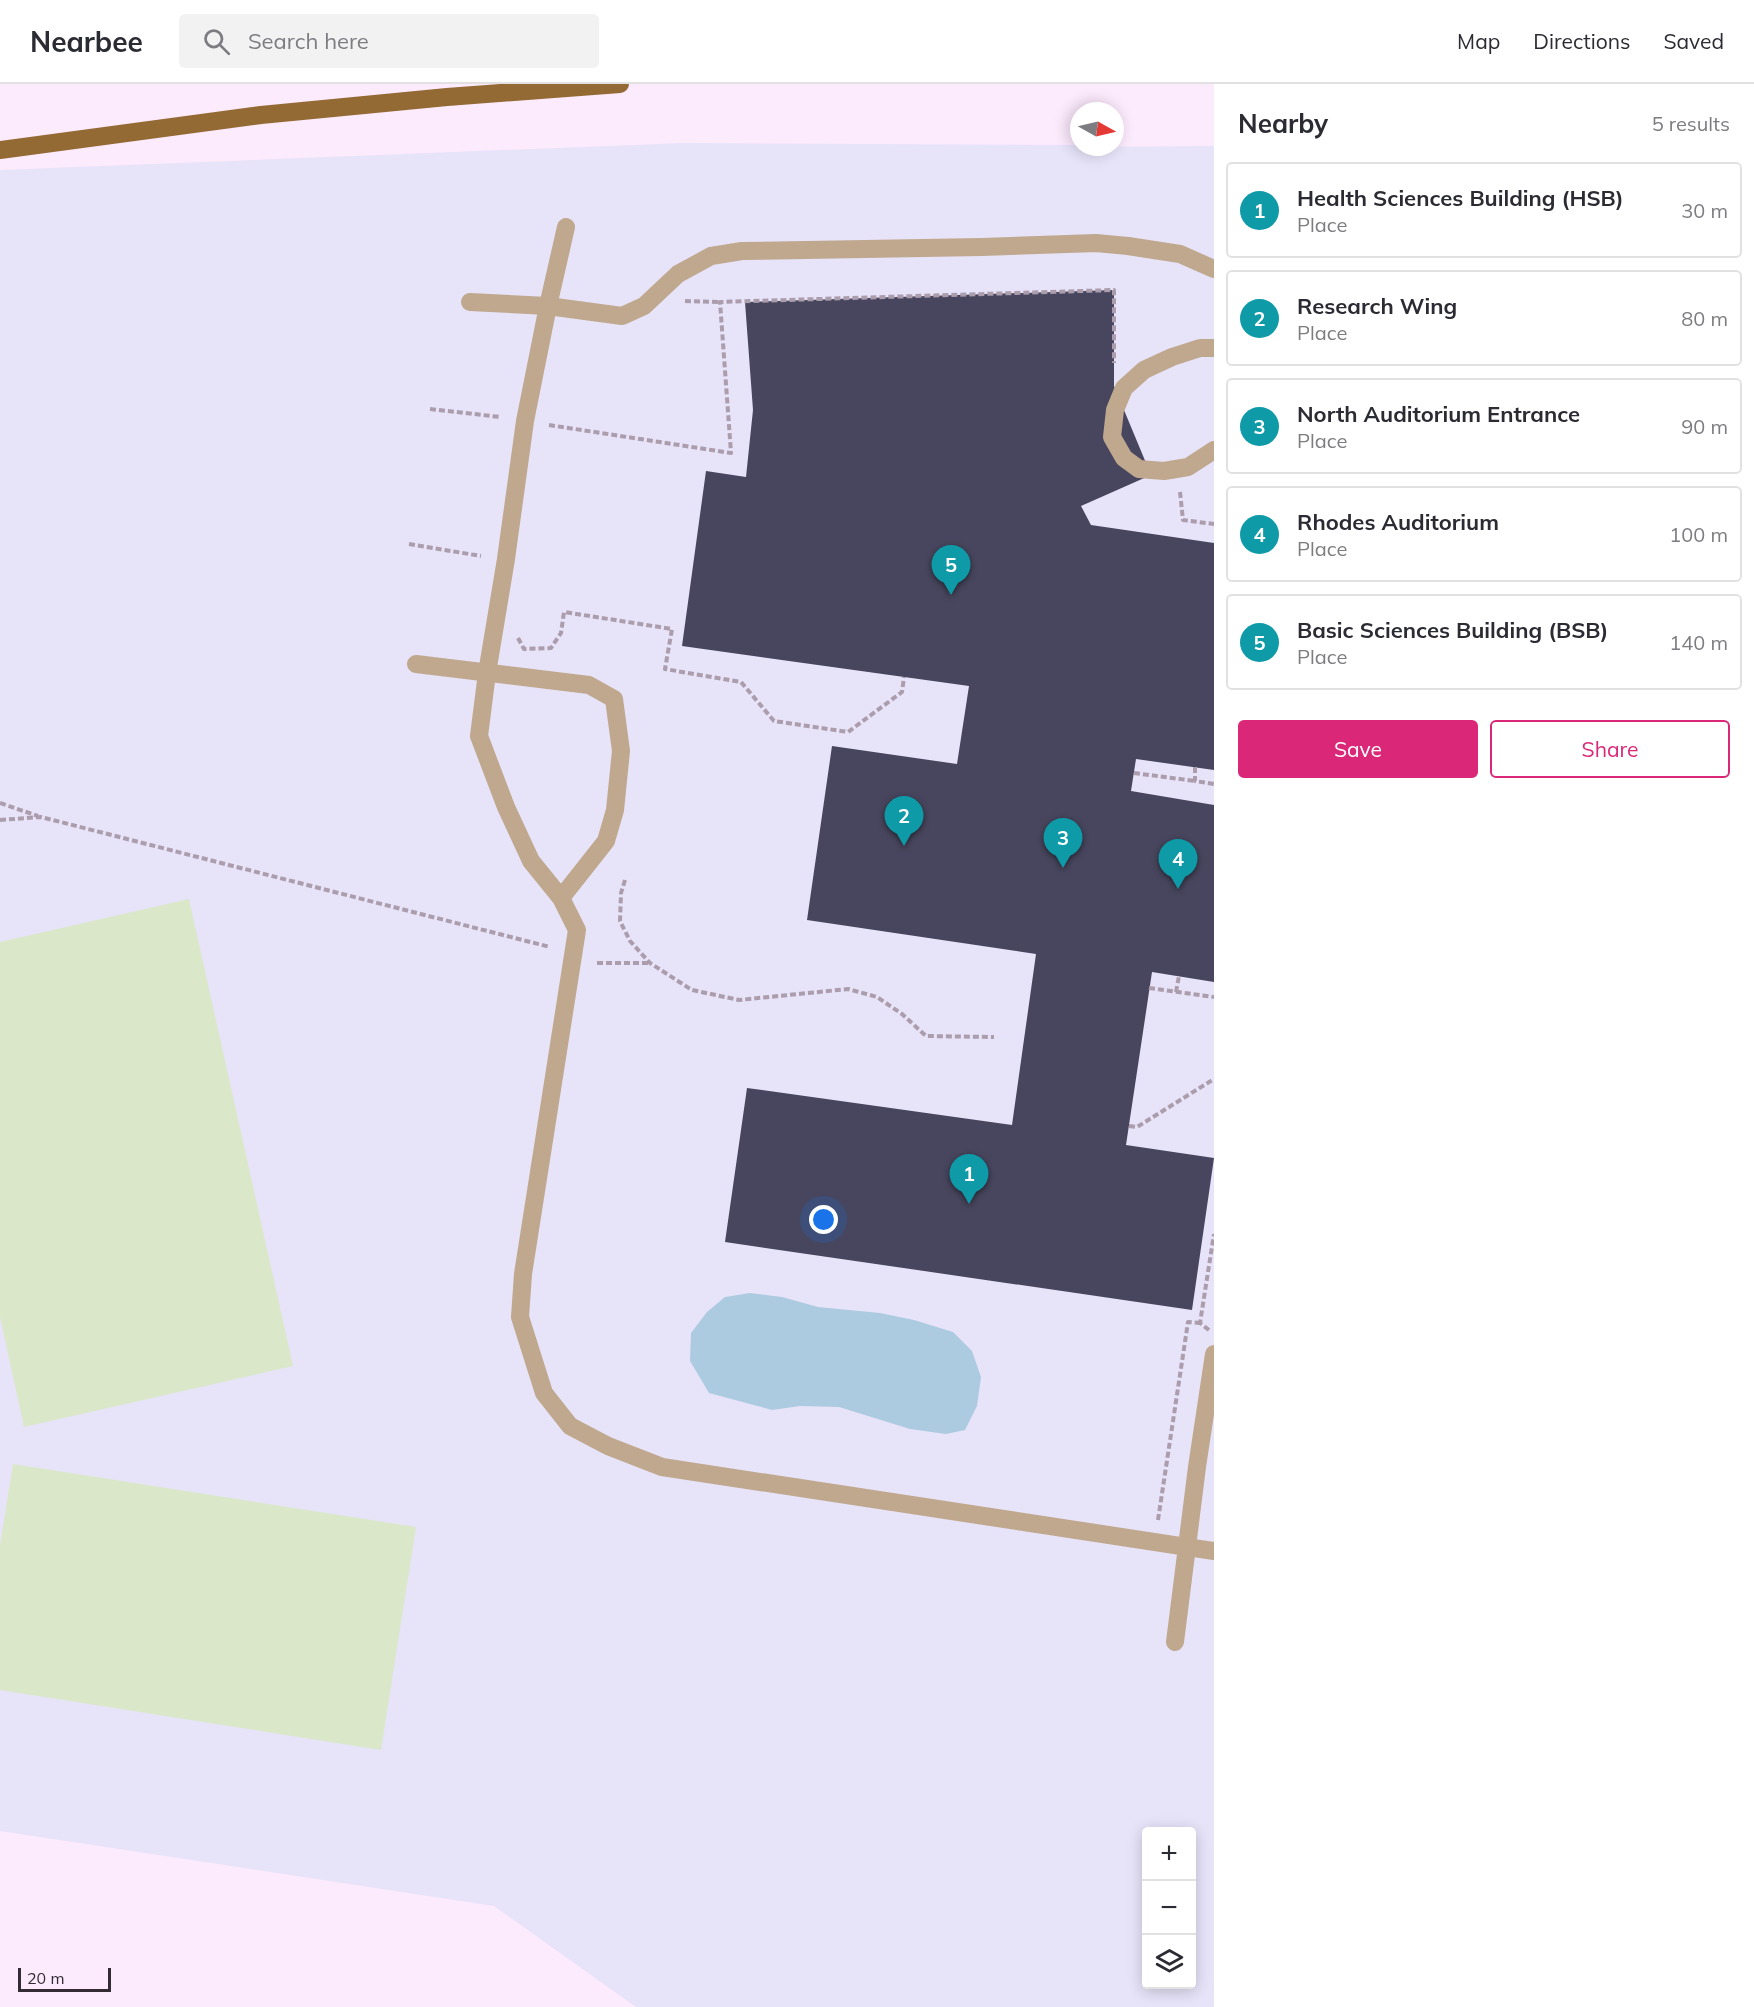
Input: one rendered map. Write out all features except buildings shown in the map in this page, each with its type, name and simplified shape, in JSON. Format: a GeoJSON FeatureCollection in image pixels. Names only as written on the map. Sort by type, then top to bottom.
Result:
{"type":"FeatureCollection","features":[{"type":"Feature","properties":{"kind":"main road"},"geometry":{"type":"LineString","coordinates":[[0,150],[261,115],[459,96],[620,84]]}},
{"type":"Feature","properties":{"kind":"lane"},"geometry":{"type":"LineString","coordinates":[[566,227],[525,421],[479,736],[506,807],[531,861],[561,898],[577,930],[523,1274],[520,1317],[544,1393],[570,1426],[608,1446],[662,1467],[1214,1551]]}},
{"type":"Feature","properties":{"kind":"lane"},"geometry":{"type":"LineString","coordinates":[[470,302],[548,306],[622,316],[644,306],[678,274],[711,256],[742,251],[1096,243],[1180,254],[1214,269]]}},
{"type":"Feature","properties":{"kind":"lane"},"geometry":{"type":"LineString","coordinates":[[1214,348],[1200,348],[1172,357],[1144,370],[1124,388],[1115,410],[1112,437],[1124,458],[1139,469],[1164,471],[1188,467],[1214,450]]}},
{"type":"Feature","properties":{"kind":"lane"},"geometry":{"type":"LineString","coordinates":[[416,664],[589,685],[614,699],[621,752],[615,810],[606,841],[561,898]]}},
{"type":"Feature","properties":{"kind":"lane"},"geometry":{"type":"LineString","coordinates":[[1175,1642],[1186,1547],[1214,1354]]}},
{"type":"Feature","properties":{"kind":"path"},"geometry":{"type":"LineString","coordinates":[[430,409],[525,421],[731,453],[720,302],[1114,290],[1114,374]]}},
{"type":"Feature","properties":{"kind":"path"},"geometry":{"type":"LineString","coordinates":[[1169,490],[1180,491],[1182,520],[1214,524]]}},
{"type":"Feature","properties":{"kind":"path"},"geometry":{"type":"LineString","coordinates":[[515,633],[524,649],[551,648],[561,633],[564,612],[672,629],[665,669],[741,682],[774,721],[848,732],[902,692],[904,677]]}},
{"type":"Feature","properties":{"kind":"path"},"geometry":{"type":"LineString","coordinates":[[1195,767],[1195,781]]}},
{"type":"Feature","properties":{"kind":"path"},"geometry":{"type":"LineString","coordinates":[[1134,772],[1214,784]]}},
{"type":"Feature","properties":{"kind":"path"},"geometry":{"type":"LineString","coordinates":[[0,803],[41,817],[573,955],[594,963],[650,963]]}},
{"type":"Feature","properties":{"kind":"path"},"geometry":{"type":"LineString","coordinates":[[0,820],[41,817]]}},
{"type":"Feature","properties":{"kind":"path"},"geometry":{"type":"LineString","coordinates":[[625,880],[621,893],[620,921],[630,941],[650,963],[692,990],[739,1000],[848,989],[877,997],[902,1014],[926,1036],[994,1037]]}},
{"type":"Feature","properties":{"kind":"path"},"geometry":{"type":"LineString","coordinates":[[1176,992],[1179,976]]}},
{"type":"Feature","properties":{"kind":"path"},"geometry":{"type":"LineString","coordinates":[[1149,988],[1214,997]]}},
{"type":"Feature","properties":{"kind":"path"},"geometry":{"type":"LineString","coordinates":[[1129,1126],[1137,1127],[1214,1079]]}},
{"type":"Feature","properties":{"kind":"path"},"geometry":{"type":"LineString","coordinates":[[1214,1234],[1200,1323],[1214,1335]]}},
{"type":"Feature","properties":{"kind":"shaded area"},"geometry":{"type":"Polygon","coordinates":[[[684,143],[1070,145],[1070,156],[1124,156],[1124,147],[1214,146],[1214,2007],[636,2007],[494,1906],[0,1831],[0,170],[684,143]]]}},
{"type":"Feature","properties":{"kind":"green space"},"geometry":{"type":"Polygon","coordinates":[[[189,899],[293,1366],[24,1427],[0,1317],[0,942],[189,899]]]}},
{"type":"Feature","properties":{"kind":"green space"},"geometry":{"type":"Polygon","coordinates":[[[13,1464],[416,1527],[381,1750],[0,1690],[0,1545],[13,1464]]]}},
{"type":"Feature","properties":{"kind":"water"},"geometry":{"type":"Polygon","coordinates":[[[750,1293],[782,1297],[818,1307],[880,1313],[953,1332],[972,1351],[981,1377],[977,1406],[965,1430],[946,1434],[910,1429],[839,1407],[800,1406],[772,1410],[709,1393],[690,1361],[691,1333],[707,1312],[725,1297],[750,1293]]]}},
{"type":"Feature","properties":{"kind":"place","name":"Basic Sciences Building (BSB)"},"geometry":{"type":"Point","coordinates":[951,595]}},
{"type":"Feature","properties":{"kind":"place","name":"Research Wing"},"geometry":{"type":"Point","coordinates":[904,846]}},
{"type":"Feature","properties":{"kind":"place","name":"North Auditorium Entrance"},"geometry":{"type":"Point","coordinates":[1063,868]}},
{"type":"Feature","properties":{"kind":"place","name":"Rhodes Auditorium"},"geometry":{"type":"Point","coordinates":[1178,889]}},
{"type":"Feature","properties":{"kind":"place","name":"Health Sciences Building (HSB)"},"geometry":{"type":"Point","coordinates":[969,1204]}}]}
